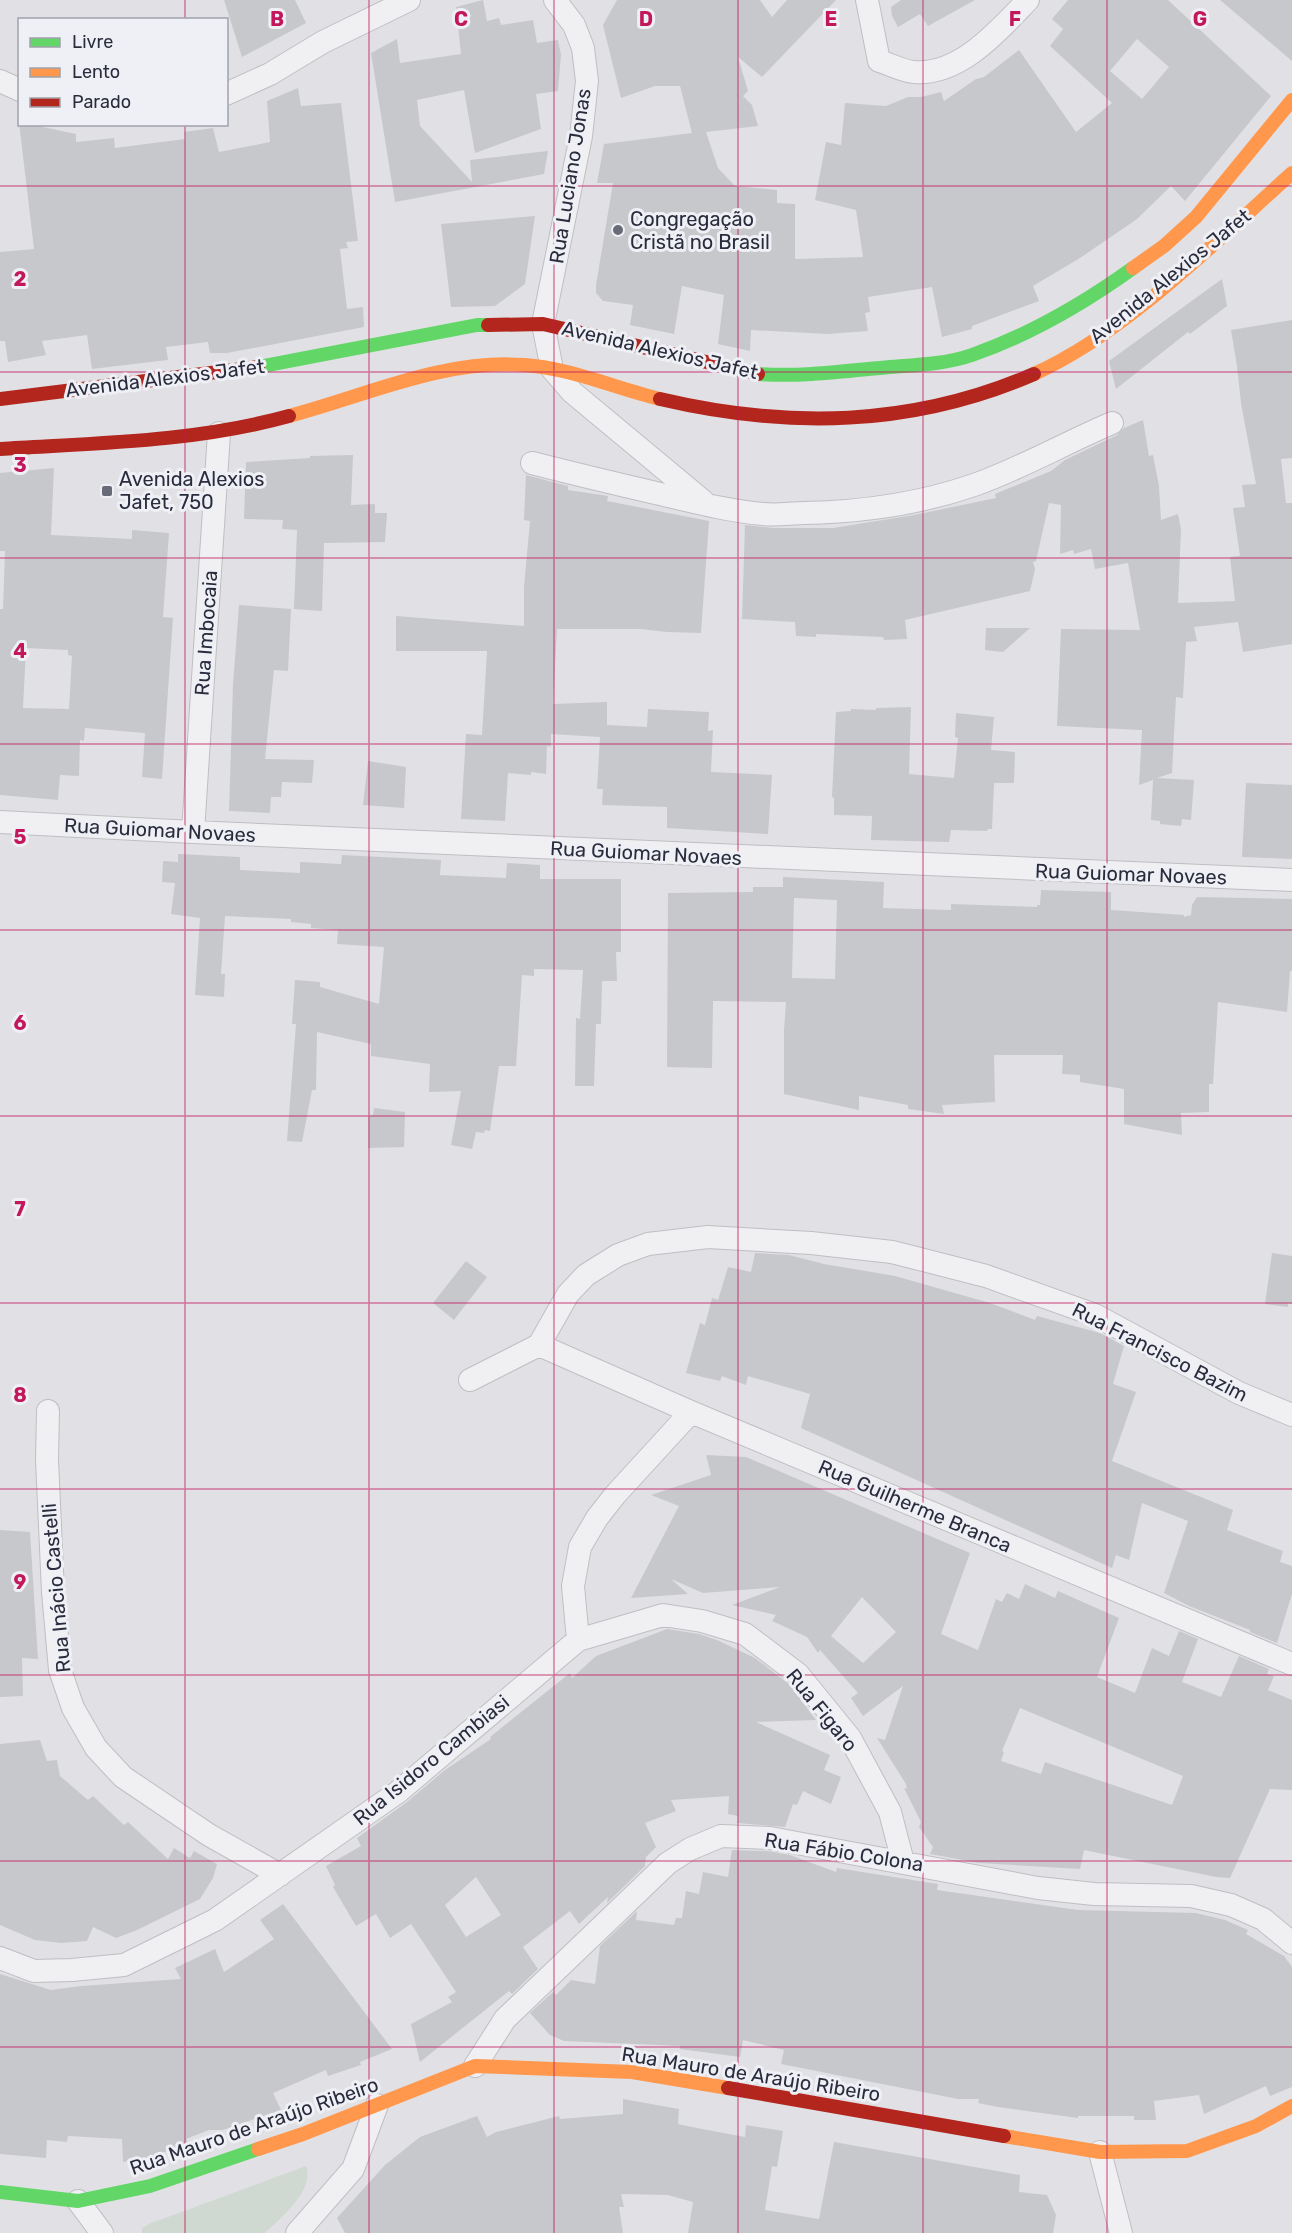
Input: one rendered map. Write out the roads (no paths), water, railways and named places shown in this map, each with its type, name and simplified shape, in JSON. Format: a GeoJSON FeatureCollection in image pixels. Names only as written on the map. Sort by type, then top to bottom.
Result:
{"type":"FeatureCollection","features":[{"type":"Feature","properties":{"kind":"street"},"geometry":{"type":"LineString","coordinates":[[228,93],[270,74],[323,42],[409,0]]}},
{"type":"Feature","properties":{"kind":"street","name":"Rua Luciano Jonas"},"geometry":{"type":"LineString","coordinates":[[543,324],[581,136],[587,81],[583,48],[574,25],[555,0]]}},
{"type":"Feature","properties":{"kind":"street"},"geometry":{"type":"LineString","coordinates":[[867,0],[879,61],[912,72],[931,72],[955,63],[979,47],[1028,0]]}},
{"type":"Feature","properties":{"kind":"street"},"geometry":{"type":"LineString","coordinates":[[0,81],[18,89]]}},
{"type":"Feature","properties":{"kind":"street","name":"Avenida Alexios Jafet"},"geometry":{"type":"LineString","coordinates":[[0,399],[237,371],[477,325],[543,324],[750,373],[793,376],[938,363],[970,356],[1020,335],[1091,298],[1164,246],[1196,217],[1292,100]]}},
{"type":"Feature","properties":{"kind":"street","name":"Avenida Alexios Jafet"},"geometry":{"type":"LineString","coordinates":[[0,450],[219,433],[278,420],[463,368],[514,363],[552,369],[664,402],[738,414],[793,418],[855,418],[918,412],[971,399],[1029,376],[1083,347],[1155,293],[1292,172]]}},
{"type":"Feature","properties":{"kind":"street","name":"Avenida Alexios Jafet"},"geometry":{"type":"LineString","coordinates":[[543,324],[552,369],[572,392],[708,505]]}},
{"type":"Feature","properties":{"kind":"street"},"geometry":{"type":"LineString","coordinates":[[532,463],[708,505],[767,515],[836,513],[928,499],[1015,470],[1071,440],[1112,423]]}},
{"type":"Feature","properties":{"kind":"street","name":"Rua Imbocaia"},"geometry":{"type":"LineString","coordinates":[[193,832],[219,433]]}},
{"type":"Feature","properties":{"kind":"street","name":"Rua Guiomar Novaes"},"geometry":{"type":"LineString","coordinates":[[0,822],[1292,880]]}},
{"type":"Feature","properties":{"kind":"street","name":"Rua Francisco Bazim"},"geometry":{"type":"LineString","coordinates":[[539,1345],[568,1294],[586,1275],[618,1255],[648,1244],[708,1237],[811,1243],[892,1252],[987,1276],[1095,1315],[1239,1393],[1292,1415]]}},
{"type":"Feature","properties":{"kind":"street"},"geometry":{"type":"LineString","coordinates":[[470,1380],[539,1345]]}},
{"type":"Feature","properties":{"kind":"street","name":"Rua Guilherme Branca"},"geometry":{"type":"LineString","coordinates":[[539,1345],[691,1412],[1292,1664]]}},
{"type":"Feature","properties":{"kind":"street","name":"Rua Inácio Castelli"},"geometry":{"type":"LineString","coordinates":[[48,1411],[47,1460],[53,1592],[60,1670],[73,1708],[96,1748],[123,1777],[209,1835],[280,1875]]}},
{"type":"Feature","properties":{"kind":"street"},"geometry":{"type":"LineString","coordinates":[[578,1640],[573,1586],[580,1547],[603,1510],[691,1412]]}},
{"type":"Feature","properties":{"kind":"street","name":"Rua Figaro"},"geometry":{"type":"LineString","coordinates":[[578,1640],[663,1615],[702,1621],[745,1634],[798,1674],[850,1738],[890,1812],[903,1862]]}},
{"type":"Feature","properties":{"kind":"street","name":"Rua Isidoro Cambiasi"},"geometry":{"type":"LineString","coordinates":[[0,1958],[34,1971],[124,1965],[215,1920],[398,1792],[578,1640]]}},
{"type":"Feature","properties":{"kind":"street","name":"Rua Fábio Colona"},"geometry":{"type":"LineString","coordinates":[[475,2066],[506,2019],[668,1863],[690,1849],[721,1836],[770,1838],[1038,1888],[1094,1894],[1191,1896],[1231,1905],[1263,1919],[1292,1943]]}},
{"type":"Feature","properties":{"kind":"street","name":"Rua Mauro de Araújo Ribeiro"},"geometry":{"type":"LineString","coordinates":[[0,2192],[78,2201],[150,2187],[303,2134],[475,2066],[632,2072],[1100,2152],[1188,2151],[1256,2126],[1292,2106]]}},
{"type":"Feature","properties":{"kind":"street"},"geometry":{"type":"LineString","coordinates":[[297,2233],[353,2169],[377,2104]]}},
{"type":"Feature","properties":{"kind":"street"},"geometry":{"type":"LineString","coordinates":[[1100,2152],[1121,2233]]}},
{"type":"Feature","properties":{"kind":"street"},"geometry":{"type":"LineString","coordinates":[[78,2201],[102,2233]]}},
{"type":"Feature","properties":{"kind":"place","name":"Congregação Cristã no Brasil"},"geometry":{"type":"Point","coordinates":[618,230]}},
{"type":"Feature","properties":{"kind":"place","name":"Avenida Alexios Jafet, 750"},"geometry":{"type":"Point","coordinates":[107,491]}}]}
